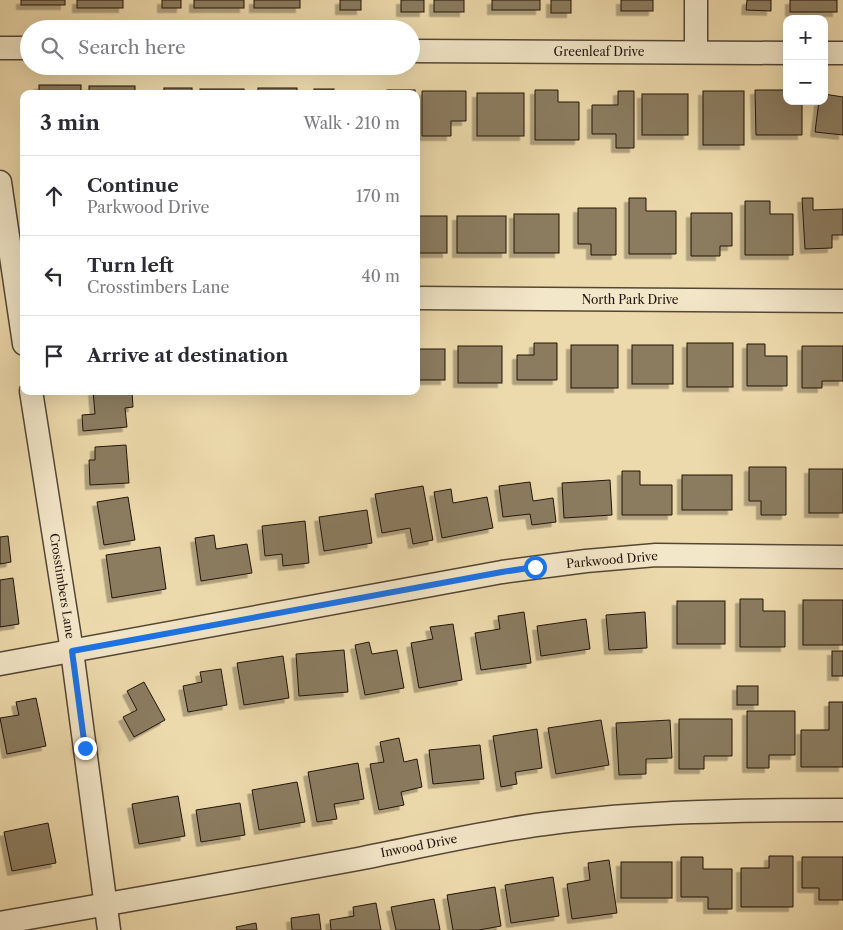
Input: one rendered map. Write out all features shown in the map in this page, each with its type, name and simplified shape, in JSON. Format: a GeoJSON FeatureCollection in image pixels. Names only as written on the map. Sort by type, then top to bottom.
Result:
{"type":"FeatureCollection","features":[{"type":"Feature","properties":{"kind":"street"},"geometry":{"type":"LineString","coordinates":[[696,0],[696,52]]}},
{"type":"Feature","properties":{"kind":"street"},"geometry":{"type":"LineString","coordinates":[[0,48],[20,48]]}},
{"type":"Feature","properties":{"kind":"street","name":"Greenleaf Drive"},"geometry":{"type":"LineString","coordinates":[[420,50],[783,53]]}},
{"type":"Feature","properties":{"kind":"street"},"geometry":{"type":"LineString","coordinates":[[828,53],[843,54]]}},
{"type":"Feature","properties":{"kind":"street"},"geometry":{"type":"LineString","coordinates":[[0,182],[13,296],[20,327]]}},
{"type":"Feature","properties":{"kind":"street","name":"North Park Drive"},"geometry":{"type":"LineString","coordinates":[[420,298],[843,301]]}},
{"type":"Feature","properties":{"kind":"street","name":"Crosstimbers Lane"},"geometry":{"type":"LineString","coordinates":[[32,395],[72,651],[109,930]]}},
{"type":"Feature","properties":{"kind":"street","name":"Parkwood Drive"},"geometry":{"type":"LineString","coordinates":[[0,664],[502,572],[576,562],[656,555],[843,557]]}},
{"type":"Feature","properties":{"kind":"street","name":"Inwood Drive"},"geometry":{"type":"LineString","coordinates":[[0,924],[543,824],[631,816],[733,810],[843,810]]}},
{"type":"Feature","properties":{"kind":"building"},"geometry":{"type":"Polygon","coordinates":[[[21,0],[65,0],[65,5],[21,5],[21,0]]]}},
{"type":"Feature","properties":{"kind":"building"},"geometry":{"type":"Polygon","coordinates":[[[77,0],[123,0],[123,8],[77,8],[77,0]]]}},
{"type":"Feature","properties":{"kind":"building"},"geometry":{"type":"Polygon","coordinates":[[[162,0],[181,0],[181,8],[162,8],[162,0]]]}},
{"type":"Feature","properties":{"kind":"building"},"geometry":{"type":"Polygon","coordinates":[[[194,0],[244,0],[244,8],[194,8],[194,0]]]}},
{"type":"Feature","properties":{"kind":"building"},"geometry":{"type":"Polygon","coordinates":[[[254,0],[300,0],[300,8],[254,8],[254,0]]]}},
{"type":"Feature","properties":{"kind":"building"},"geometry":{"type":"Polygon","coordinates":[[[340,0],[361,0],[361,10],[340,10],[340,0]]]}},
{"type":"Feature","properties":{"kind":"building"},"geometry":{"type":"Polygon","coordinates":[[[401,0],[424,0],[424,12],[401,12],[401,0]]]}},
{"type":"Feature","properties":{"kind":"building"},"geometry":{"type":"Polygon","coordinates":[[[434,0],[464,0],[464,12],[434,12],[434,0]]]}},
{"type":"Feature","properties":{"kind":"building"},"geometry":{"type":"Polygon","coordinates":[[[492,0],[540,0],[540,10],[492,10],[492,0]]]}},
{"type":"Feature","properties":{"kind":"building"},"geometry":{"type":"Polygon","coordinates":[[[551,0],[571,0],[571,13],[551,13],[551,0]]]}},
{"type":"Feature","properties":{"kind":"building"},"geometry":{"type":"Polygon","coordinates":[[[621,0],[653,0],[653,11],[621,11],[621,0]]]}},
{"type":"Feature","properties":{"kind":"building"},"geometry":{"type":"Polygon","coordinates":[[[747,0],[771,0],[771,11],[746,10],[747,0]]]}},
{"type":"Feature","properties":{"kind":"building"},"geometry":{"type":"Polygon","coordinates":[[[790,0],[837,0],[837,12],[790,12],[790,0]]]}},
{"type":"Feature","properties":{"kind":"building"},"geometry":{"type":"Polygon","coordinates":[[[39,85],[81,85],[81,90],[39,90],[39,85]]]}},
{"type":"Feature","properties":{"kind":"building"},"geometry":{"type":"Polygon","coordinates":[[[89,86],[135,86],[135,90],[89,90],[89,86]]]}},
{"type":"Feature","properties":{"kind":"building"},"geometry":{"type":"Polygon","coordinates":[[[164,88],[192,88],[192,90],[164,90],[164,88]]]}},
{"type":"Feature","properties":{"kind":"building"},"geometry":{"type":"Polygon","coordinates":[[[258,88],[297,88],[297,90],[258,90],[258,88]]]}},
{"type":"Feature","properties":{"kind":"building"},"geometry":{"type":"Polygon","coordinates":[[[200,89],[244,89],[244,90],[200,89]]]}},
{"type":"Feature","properties":{"kind":"building"},"geometry":{"type":"Polygon","coordinates":[[[314,89],[334,89],[334,90],[314,89]]]}},
{"type":"Feature","properties":{"kind":"building"},"geometry":{"type":"Polygon","coordinates":[[[535,90],[558,90],[558,102],[579,102],[579,140],[535,140],[535,90]]]}},
{"type":"Feature","properties":{"kind":"building"},"geometry":{"type":"Polygon","coordinates":[[[755,90],[783,90],[783,105],[802,105],[802,135],[756,135],[755,90]]]}},
{"type":"Feature","properties":{"kind":"building"},"geometry":{"type":"Polygon","coordinates":[[[422,91],[466,91],[466,121],[451,121],[451,136],[422,136],[422,91]]]}},
{"type":"Feature","properties":{"kind":"building"},"geometry":{"type":"Polygon","coordinates":[[[618,91],[634,91],[634,148],[616,148],[616,134],[592,134],[592,105],[618,105],[618,91]]]}},
{"type":"Feature","properties":{"kind":"building"},"geometry":{"type":"Polygon","coordinates":[[[703,91],[744,91],[744,145],[703,145],[703,91]]]}},
{"type":"Feature","properties":{"kind":"building"},"geometry":{"type":"Polygon","coordinates":[[[477,93],[524,93],[524,136],[477,136],[477,93]]]}},
{"type":"Feature","properties":{"kind":"building"},"geometry":{"type":"Polygon","coordinates":[[[642,94],[688,94],[688,135],[642,135],[642,94]]]}},
{"type":"Feature","properties":{"kind":"building"},"geometry":{"type":"Polygon","coordinates":[[[828,95],[843,97],[843,135],[815,132],[818,105],[828,105],[828,95]]]}},
{"type":"Feature","properties":{"kind":"building"},"geometry":{"type":"Polygon","coordinates":[[[629,198],[646,198],[646,211],[676,211],[676,254],[629,254],[629,198]]]}},
{"type":"Feature","properties":{"kind":"building"},"geometry":{"type":"Polygon","coordinates":[[[802,198],[813,198],[813,210],[843,209],[843,235],[832,235],[832,248],[805,249],[802,198]]]}},
{"type":"Feature","properties":{"kind":"building"},"geometry":{"type":"Polygon","coordinates":[[[745,201],[770,201],[770,214],[793,214],[793,255],[745,255],[745,201]]]}},
{"type":"Feature","properties":{"kind":"building"},"geometry":{"type":"Polygon","coordinates":[[[578,208],[616,208],[616,255],[591,255],[591,244],[578,244],[578,208]]]}},
{"type":"Feature","properties":{"kind":"building"},"geometry":{"type":"Polygon","coordinates":[[[691,213],[732,213],[732,246],[720,246],[720,256],[691,256],[691,213]]]}},
{"type":"Feature","properties":{"kind":"building"},"geometry":{"type":"Polygon","coordinates":[[[514,214],[559,214],[559,253],[514,253],[514,214]]]}},
{"type":"Feature","properties":{"kind":"building"},"geometry":{"type":"Polygon","coordinates":[[[420,216],[447,216],[447,253],[420,253],[420,216]]]}},
{"type":"Feature","properties":{"kind":"building"},"geometry":{"type":"Polygon","coordinates":[[[457,216],[506,216],[506,253],[457,253],[457,216]]]}},
{"type":"Feature","properties":{"kind":"building"},"geometry":{"type":"Polygon","coordinates":[[[534,343],[557,343],[557,380],[517,380],[517,355],[534,355],[534,343]]]}},
{"type":"Feature","properties":{"kind":"building"},"geometry":{"type":"Polygon","coordinates":[[[687,343],[733,343],[733,387],[687,387],[687,343]]]}},
{"type":"Feature","properties":{"kind":"building"},"geometry":{"type":"Polygon","coordinates":[[[747,344],[765,344],[765,356],[787,356],[787,386],[747,386],[747,344]]]}},
{"type":"Feature","properties":{"kind":"building"},"geometry":{"type":"Polygon","coordinates":[[[571,345],[618,345],[618,388],[571,388],[571,345]]]}},
{"type":"Feature","properties":{"kind":"building"},"geometry":{"type":"Polygon","coordinates":[[[632,345],[673,345],[673,384],[632,384],[632,345]]]}},
{"type":"Feature","properties":{"kind":"building"},"geometry":{"type":"Polygon","coordinates":[[[458,346],[502,346],[502,383],[458,383],[458,346]]]}},
{"type":"Feature","properties":{"kind":"building"},"geometry":{"type":"Polygon","coordinates":[[[802,346],[843,346],[843,381],[822,381],[822,388],[802,388],[802,346]]]}},
{"type":"Feature","properties":{"kind":"building"},"geometry":{"type":"Polygon","coordinates":[[[420,349],[445,349],[445,380],[420,380],[420,349]]]}},
{"type":"Feature","properties":{"kind":"building"},"geometry":{"type":"Polygon","coordinates":[[[93,395],[132,395],[133,407],[125,408],[127,427],[83,431],[82,415],[95,414],[93,395]]]}},
{"type":"Feature","properties":{"kind":"building"},"geometry":{"type":"Polygon","coordinates":[[[126,445],[129,483],[90,485],[89,460],[95,460],[95,447],[126,445]]]}},
{"type":"Feature","properties":{"kind":"building"},"geometry":{"type":"Polygon","coordinates":[[[749,467],[786,467],[786,515],[761,515],[761,501],[749,501],[749,467]]]}},
{"type":"Feature","properties":{"kind":"building"},"geometry":{"type":"Polygon","coordinates":[[[809,469],[843,469],[843,513],[809,513],[809,469]]]}},
{"type":"Feature","properties":{"kind":"building"},"geometry":{"type":"Polygon","coordinates":[[[622,471],[640,471],[640,485],[672,485],[672,515],[622,515],[622,471]]]}},
{"type":"Feature","properties":{"kind":"building"},"geometry":{"type":"Polygon","coordinates":[[[682,475],[732,475],[732,510],[682,510],[682,475]]]}},
{"type":"Feature","properties":{"kind":"building"},"geometry":{"type":"Polygon","coordinates":[[[610,480],[612,515],[564,518],[562,483],[610,480]]]}},
{"type":"Feature","properties":{"kind":"building"},"geometry":{"type":"Polygon","coordinates":[[[530,482],[533,501],[553,498],[556,522],[532,525],[530,514],[503,517],[499,486],[530,482]]]}},
{"type":"Feature","properties":{"kind":"building"},"geometry":{"type":"Polygon","coordinates":[[[423,486],[433,540],[413,544],[410,528],[382,533],[375,494],[423,486]]]}},
{"type":"Feature","properties":{"kind":"building"},"geometry":{"type":"Polygon","coordinates":[[[451,489],[453,503],[487,497],[493,528],[442,538],[434,492],[451,489]]]}},
{"type":"Feature","properties":{"kind":"building"},"geometry":{"type":"Polygon","coordinates":[[[128,497],[135,540],[104,545],[97,502],[128,497]]]}},
{"type":"Feature","properties":{"kind":"building"},"geometry":{"type":"Polygon","coordinates":[[[367,510],[372,543],[324,551],[319,517],[367,510]]]}},
{"type":"Feature","properties":{"kind":"building"},"geometry":{"type":"Polygon","coordinates":[[[305,521],[309,563],[283,566],[282,554],[265,556],[262,526],[305,521]]]}},
{"type":"Feature","properties":{"kind":"building"},"geometry":{"type":"Polygon","coordinates":[[[214,535],[216,549],[247,544],[252,573],[201,581],[195,538],[214,535]]]}},
{"type":"Feature","properties":{"kind":"building"},"geometry":{"type":"Polygon","coordinates":[[[8,536],[11,562],[0,564],[0,537],[8,536]]]}},
{"type":"Feature","properties":{"kind":"building"},"geometry":{"type":"Polygon","coordinates":[[[160,547],[166,589],[112,598],[106,555],[160,547]]]}},
{"type":"Feature","properties":{"kind":"building"},"geometry":{"type":"Polygon","coordinates":[[[13,578],[19,624],[0,627],[0,580],[13,578]]]}},
{"type":"Feature","properties":{"kind":"building"},"geometry":{"type":"Polygon","coordinates":[[[740,599],[763,599],[763,611],[785,611],[785,647],[740,647],[740,599]]]}},
{"type":"Feature","properties":{"kind":"building"},"geometry":{"type":"Polygon","coordinates":[[[803,600],[843,600],[843,645],[803,645],[803,600]]]}},
{"type":"Feature","properties":{"kind":"building"},"geometry":{"type":"Polygon","coordinates":[[[677,601],[725,601],[725,644],[677,644],[677,601]]]}},
{"type":"Feature","properties":{"kind":"building"},"geometry":{"type":"Polygon","coordinates":[[[524,612],[531,663],[481,670],[475,633],[500,629],[498,616],[524,612]]]}},
{"type":"Feature","properties":{"kind":"building"},"geometry":{"type":"Polygon","coordinates":[[[645,612],[647,648],[609,650],[606,615],[645,612]]]}},
{"type":"Feature","properties":{"kind":"building"},"geometry":{"type":"Polygon","coordinates":[[[586,619],[590,649],[541,656],[537,626],[586,619]]]}},
{"type":"Feature","properties":{"kind":"building"},"geometry":{"type":"Polygon","coordinates":[[[453,624],[462,680],[419,688],[411,643],[433,639],[430,627],[453,624]]]}},
{"type":"Feature","properties":{"kind":"building"},"geometry":{"type":"Polygon","coordinates":[[[369,642],[372,654],[397,650],[404,688],[365,695],[355,645],[369,642]]]}},
{"type":"Feature","properties":{"kind":"building"},"geometry":{"type":"Polygon","coordinates":[[[344,650],[348,692],[299,696],[296,654],[344,650]]]}},
{"type":"Feature","properties":{"kind":"building"},"geometry":{"type":"Polygon","coordinates":[[[832,651],[843,651],[843,676],[832,676],[832,651]]]}},
{"type":"Feature","properties":{"kind":"building"},"geometry":{"type":"Polygon","coordinates":[[[283,656],[289,698],[244,705],[237,663],[283,656]]]}},
{"type":"Feature","properties":{"kind":"building"},"geometry":{"type":"Polygon","coordinates":[[[221,669],[227,705],[188,712],[183,686],[202,682],[200,672],[221,669]]]}},
{"type":"Feature","properties":{"kind":"building"},"geometry":{"type":"Polygon","coordinates":[[[144,682],[165,720],[134,737],[123,717],[137,710],[127,691],[144,682]]]}},
{"type":"Feature","properties":{"kind":"building"},"geometry":{"type":"Polygon","coordinates":[[[737,686],[758,686],[758,705],[737,705],[737,686]]]}},
{"type":"Feature","properties":{"kind":"building"},"geometry":{"type":"Polygon","coordinates":[[[36,698],[46,746],[7,754],[0,718],[19,715],[16,702],[36,698]]]}},
{"type":"Feature","properties":{"kind":"building"},"geometry":{"type":"Polygon","coordinates":[[[829,702],[843,702],[843,767],[801,767],[801,730],[829,730],[829,702]]]}},
{"type":"Feature","properties":{"kind":"building"},"geometry":{"type":"Polygon","coordinates":[[[747,711],[795,711],[795,755],[769,755],[769,768],[747,768],[747,711]]]}},
{"type":"Feature","properties":{"kind":"building"},"geometry":{"type":"Polygon","coordinates":[[[679,719],[732,719],[732,756],[704,756],[704,769],[679,769],[679,719]]]}},
{"type":"Feature","properties":{"kind":"building"},"geometry":{"type":"Polygon","coordinates":[[[601,720],[609,765],[556,774],[548,728],[601,720]]]}},
{"type":"Feature","properties":{"kind":"building"},"geometry":{"type":"Polygon","coordinates":[[[670,720],[672,758],[646,759],[646,774],[619,775],[616,723],[670,720]]]}},
{"type":"Feature","properties":{"kind":"building"},"geometry":{"type":"Polygon","coordinates":[[[537,729],[542,768],[515,772],[517,784],[501,787],[493,736],[537,729]]]}},
{"type":"Feature","properties":{"kind":"building"},"geometry":{"type":"Polygon","coordinates":[[[399,738],[404,762],[417,759],[422,787],[401,792],[404,805],[379,810],[370,764],[384,762],[380,742],[399,738]]]}},
{"type":"Feature","properties":{"kind":"building"},"geometry":{"type":"Polygon","coordinates":[[[480,745],[484,779],[433,784],[429,750],[480,745]]]}},
{"type":"Feature","properties":{"kind":"building"},"geometry":{"type":"Polygon","coordinates":[[[358,763],[364,799],[334,804],[337,819],[317,822],[308,772],[358,763]]]}},
{"type":"Feature","properties":{"kind":"building"},"geometry":{"type":"Polygon","coordinates":[[[297,782],[305,822],[259,830],[252,790],[297,782]]]}},
{"type":"Feature","properties":{"kind":"building"},"geometry":{"type":"Polygon","coordinates":[[[178,796],[185,836],[139,844],[132,804],[178,796]]]}},
{"type":"Feature","properties":{"kind":"building"},"geometry":{"type":"Polygon","coordinates":[[[240,803],[245,835],[201,842],[196,810],[240,803]]]}},
{"type":"Feature","properties":{"kind":"building"},"geometry":{"type":"Polygon","coordinates":[[[48,823],[56,863],[12,871],[4,832],[48,823]]]}},
{"type":"Feature","properties":{"kind":"building"},"geometry":{"type":"Polygon","coordinates":[[[769,856],[793,856],[793,907],[741,907],[741,868],[769,868],[769,856]]]}},
{"type":"Feature","properties":{"kind":"building"},"geometry":{"type":"Polygon","coordinates":[[[681,857],[703,857],[703,869],[732,869],[732,909],[708,909],[708,897],[681,897],[681,857]]]}},
{"type":"Feature","properties":{"kind":"building"},"geometry":{"type":"Polygon","coordinates":[[[802,857],[843,857],[843,900],[819,900],[819,888],[802,888],[802,857]]]}},
{"type":"Feature","properties":{"kind":"building"},"geometry":{"type":"Polygon","coordinates":[[[609,860],[617,913],[572,919],[567,884],[590,880],[588,863],[609,860]]]}},
{"type":"Feature","properties":{"kind":"building"},"geometry":{"type":"Polygon","coordinates":[[[621,862],[672,862],[672,898],[621,898],[621,862]]]}},
{"type":"Feature","properties":{"kind":"building"},"geometry":{"type":"Polygon","coordinates":[[[553,877],[559,916],[511,923],[505,885],[553,877]]]}},
{"type":"Feature","properties":{"kind":"building"},"geometry":{"type":"Polygon","coordinates":[[[495,887],[501,926],[479,930],[453,930],[447,895],[495,887]]]}},
{"type":"Feature","properties":{"kind":"building"},"geometry":{"type":"Polygon","coordinates":[[[434,899],[440,930],[396,930],[391,907],[434,899]]]}},
{"type":"Feature","properties":{"kind":"building"},"geometry":{"type":"Polygon","coordinates":[[[376,903],[381,930],[331,930],[330,920],[354,916],[353,907],[376,903]]]}},
{"type":"Feature","properties":{"kind":"building"},"geometry":{"type":"Polygon","coordinates":[[[319,914],[321,930],[292,930],[291,918],[319,914]]]}},
{"type":"Feature","properties":{"kind":"building"},"geometry":{"type":"Polygon","coordinates":[[[256,923],[257,930],[237,930],[236,927],[256,923]]]}},
{"type":"Feature","properties":{"kind":"route"},"geometry":{"type":"LineString","coordinates":[[85,748],[72,651],[535,567]]}}]}
